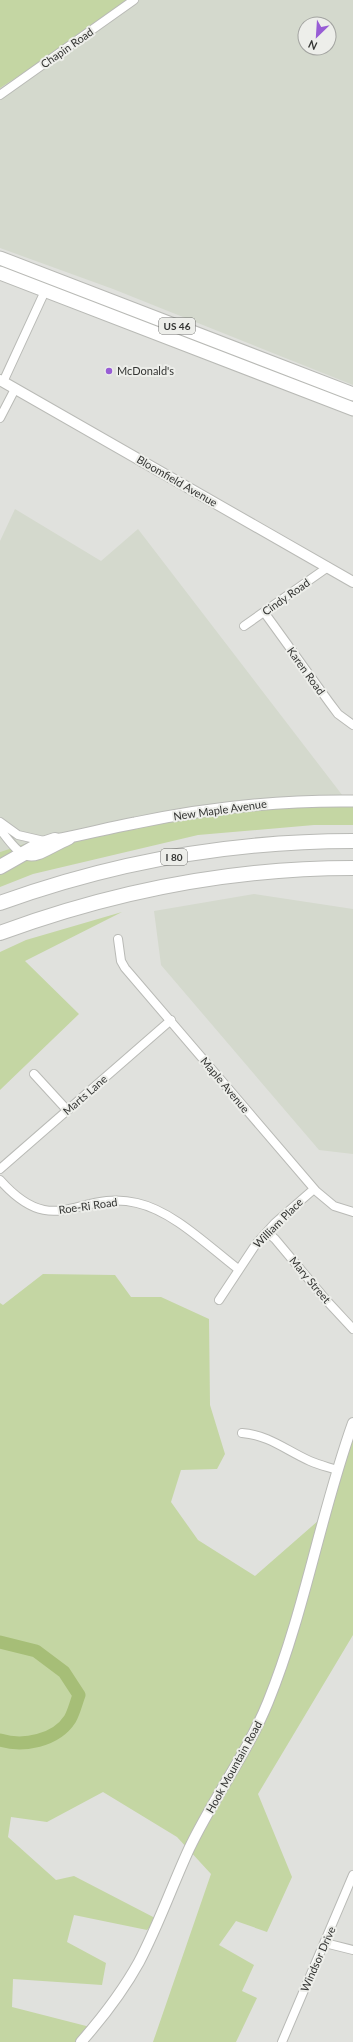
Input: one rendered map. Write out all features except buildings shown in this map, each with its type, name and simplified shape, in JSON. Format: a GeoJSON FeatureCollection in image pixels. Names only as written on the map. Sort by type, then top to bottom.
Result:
{"type":"FeatureCollection","features":[{"type":"Feature","properties":{"kind":"highway","name":"US 46"},"geometry":{"type":"LineString","coordinates":[[2,258],[353,394]]}},
{"type":"Feature","properties":{"kind":"highway","name":"US 46"},"geometry":{"type":"LineString","coordinates":[[0,273],[353,409]]}},
{"type":"Feature","properties":{"kind":"highway"},"geometry":{"type":"LineString","coordinates":[[0,867],[21,854],[55,840]]}},
{"type":"Feature","properties":{"kind":"highway","name":"I 80"},"geometry":{"type":"LineString","coordinates":[[0,903],[96,873],[177,856],[259,845],[353,841]]}},
{"type":"Feature","properties":{"kind":"highway"},"geometry":{"type":"LineString","coordinates":[[0,932],[51,915],[129,893],[201,880],[261,872],[353,868]]}},
{"type":"Feature","properties":{"kind":"highway"},"geometry":{"type":"LineString","coordinates":[[261,872],[353,878]]}},
{"type":"Feature","properties":{"kind":"main road","name":"New Maple Avenue"},"geometry":{"type":"LineString","coordinates":[[55,840],[136,822],[221,808],[299,802],[353,801]]}},
{"type":"Feature","properties":{"kind":"street","name":"Chapin Road"},"geometry":{"type":"LineString","coordinates":[[0,95],[134,0]]}},
{"type":"Feature","properties":{"kind":"street"},"geometry":{"type":"LineString","coordinates":[[2,381],[45,290]]}},
{"type":"Feature","properties":{"kind":"street","name":"Bloomfield Avenue"},"geometry":{"type":"LineString","coordinates":[[2,381],[353,582]]}},
{"type":"Feature","properties":{"kind":"street"},"geometry":{"type":"LineString","coordinates":[[0,418],[15,389]]}},
{"type":"Feature","properties":{"kind":"street","name":"Cindy Road"},"geometry":{"type":"LineString","coordinates":[[244,626],[328,567]]}},
{"type":"Feature","properties":{"kind":"street","name":"Karen Road"},"geometry":{"type":"LineString","coordinates":[[264,612],[338,714],[353,725]]}},
{"type":"Feature","properties":{"kind":"street"},"geometry":{"type":"LineString","coordinates":[[0,822],[10,830],[25,837],[40,840],[55,840]]}},
{"type":"Feature","properties":{"kind":"street"},"geometry":{"type":"LineString","coordinates":[[0,829],[21,854]]}},
{"type":"Feature","properties":{"kind":"street","name":"New Maple Avenue"},"geometry":{"type":"LineString","coordinates":[[21,854],[29,858],[40,856],[61,844],[89,833]]}},
{"type":"Feature","properties":{"kind":"street","name":"Maple Avenue"},"geometry":{"type":"LineString","coordinates":[[118,939],[121,961],[125,968],[314,1189],[326,1200],[353,1212]]}},
{"type":"Feature","properties":{"kind":"street","name":"Marts Lane"},"geometry":{"type":"LineString","coordinates":[[0,1169],[171,1020]]}},
{"type":"Feature","properties":{"kind":"street"},"geometry":{"type":"LineString","coordinates":[[34,1074],[67,1110]]}},
{"type":"Feature","properties":{"kind":"street","name":"Roe-Ri Road"},"geometry":{"type":"LineString","coordinates":[[0,1180],[22,1200],[39,1209],[49,1211],[70,1209],[107,1202],[135,1202],[150,1206],[177,1222],[238,1269]]}},
{"type":"Feature","properties":{"kind":"street","name":"William Place"},"geometry":{"type":"LineString","coordinates":[[219,1300],[238,1269],[267,1232],[314,1189]]}},
{"type":"Feature","properties":{"kind":"street","name":"Mary Street"},"geometry":{"type":"LineString","coordinates":[[267,1232],[275,1239],[327,1301],[353,1329]]}},
{"type":"Feature","properties":{"kind":"street","name":"Hook Mountain Road"},"geometry":{"type":"LineString","coordinates":[[81,2042],[111,2006],[139,1962],[197,1833],[255,1733],[279,1673],[295,1624],[337,1470],[353,1423]]}},
{"type":"Feature","properties":{"kind":"street"},"geometry":{"type":"LineString","coordinates":[[242,1433],[260,1435],[273,1440],[309,1461],[337,1470]]}},
{"type":"Feature","properties":{"kind":"street","name":"Windsor Drive"},"geometry":{"type":"LineString","coordinates":[[282,2042],[353,1875]]}},
{"type":"Feature","properties":{"kind":"street"},"geometry":{"type":"LineString","coordinates":[[325,1943],[353,1950]]}},
{"type":"Feature","properties":{"kind":"shaded area"},"geometry":{"type":"Polygon","coordinates":[[[133,0],[353,0],[353,385],[113,289],[0,248],[0,88],[83,35],[133,0]]]}},
{"type":"Feature","properties":{"kind":"shaded area"},"geometry":{"type":"Polygon","coordinates":[[[15,509],[101,561],[138,529],[346,800],[17,847],[0,852],[0,541],[15,509]]]}},
{"type":"Feature","properties":{"kind":"shaded area"},"geometry":{"type":"Polygon","coordinates":[[[254,894],[353,909],[353,1154],[319,1150],[161,965],[154,911],[254,894]]]}},
{"type":"Feature","properties":{"kind":"green space"},"geometry":{"type":"Polygon","coordinates":[[[0,0],[133,0],[83,35],[0,88],[0,0]]]}},
{"type":"Feature","properties":{"kind":"green space"},"geometry":{"type":"Polygon","coordinates":[[[353,800],[353,825],[314,825],[198,835],[33,874],[0,887],[0,852],[46,837],[163,817],[353,800]]]}},
{"type":"Feature","properties":{"kind":"green space"},"geometry":{"type":"Polygon","coordinates":[[[122,912],[25,961],[79,1014],[0,1090],[0,952],[26,940],[122,912]]]}},
{"type":"Feature","properties":{"kind":"green space"},"geometry":{"type":"Polygon","coordinates":[[[43,1274],[115,1275],[131,1297],[161,1297],[209,1319],[210,1405],[225,1454],[217,1469],[181,1470],[171,1502],[198,1540],[255,1576],[327,1513],[353,1422],[353,1635],[258,1794],[292,1877],[267,1932],[236,1921],[219,1945],[254,1965],[242,1991],[257,1998],[236,2042],[153,2042],[211,1874],[177,1837],[103,1792],[47,1822],[11,1817],[8,1837],[56,1880],[74,1876],[157,1919],[147,1930],[74,1915],[67,1942],[106,1963],[102,1985],[13,1979],[12,2007],[94,2028],[82,2042],[0,2042],[0,1303],[3,1305],[43,1274]]]}},
{"type":"Feature","properties":{"kind":"waterway"},"geometry":{"type":"LineString","coordinates":[[0,1642],[36,1651],[64,1672],[79,1695],[70,1719],[64,1727],[56,1733],[48,1737],[29,1742],[19,1743],[0,1740]]}},
{"type":"Feature","properties":{"kind":"place","name":"McDonald's"},"geometry":{"type":"Point","coordinates":[109,371]}}]}
